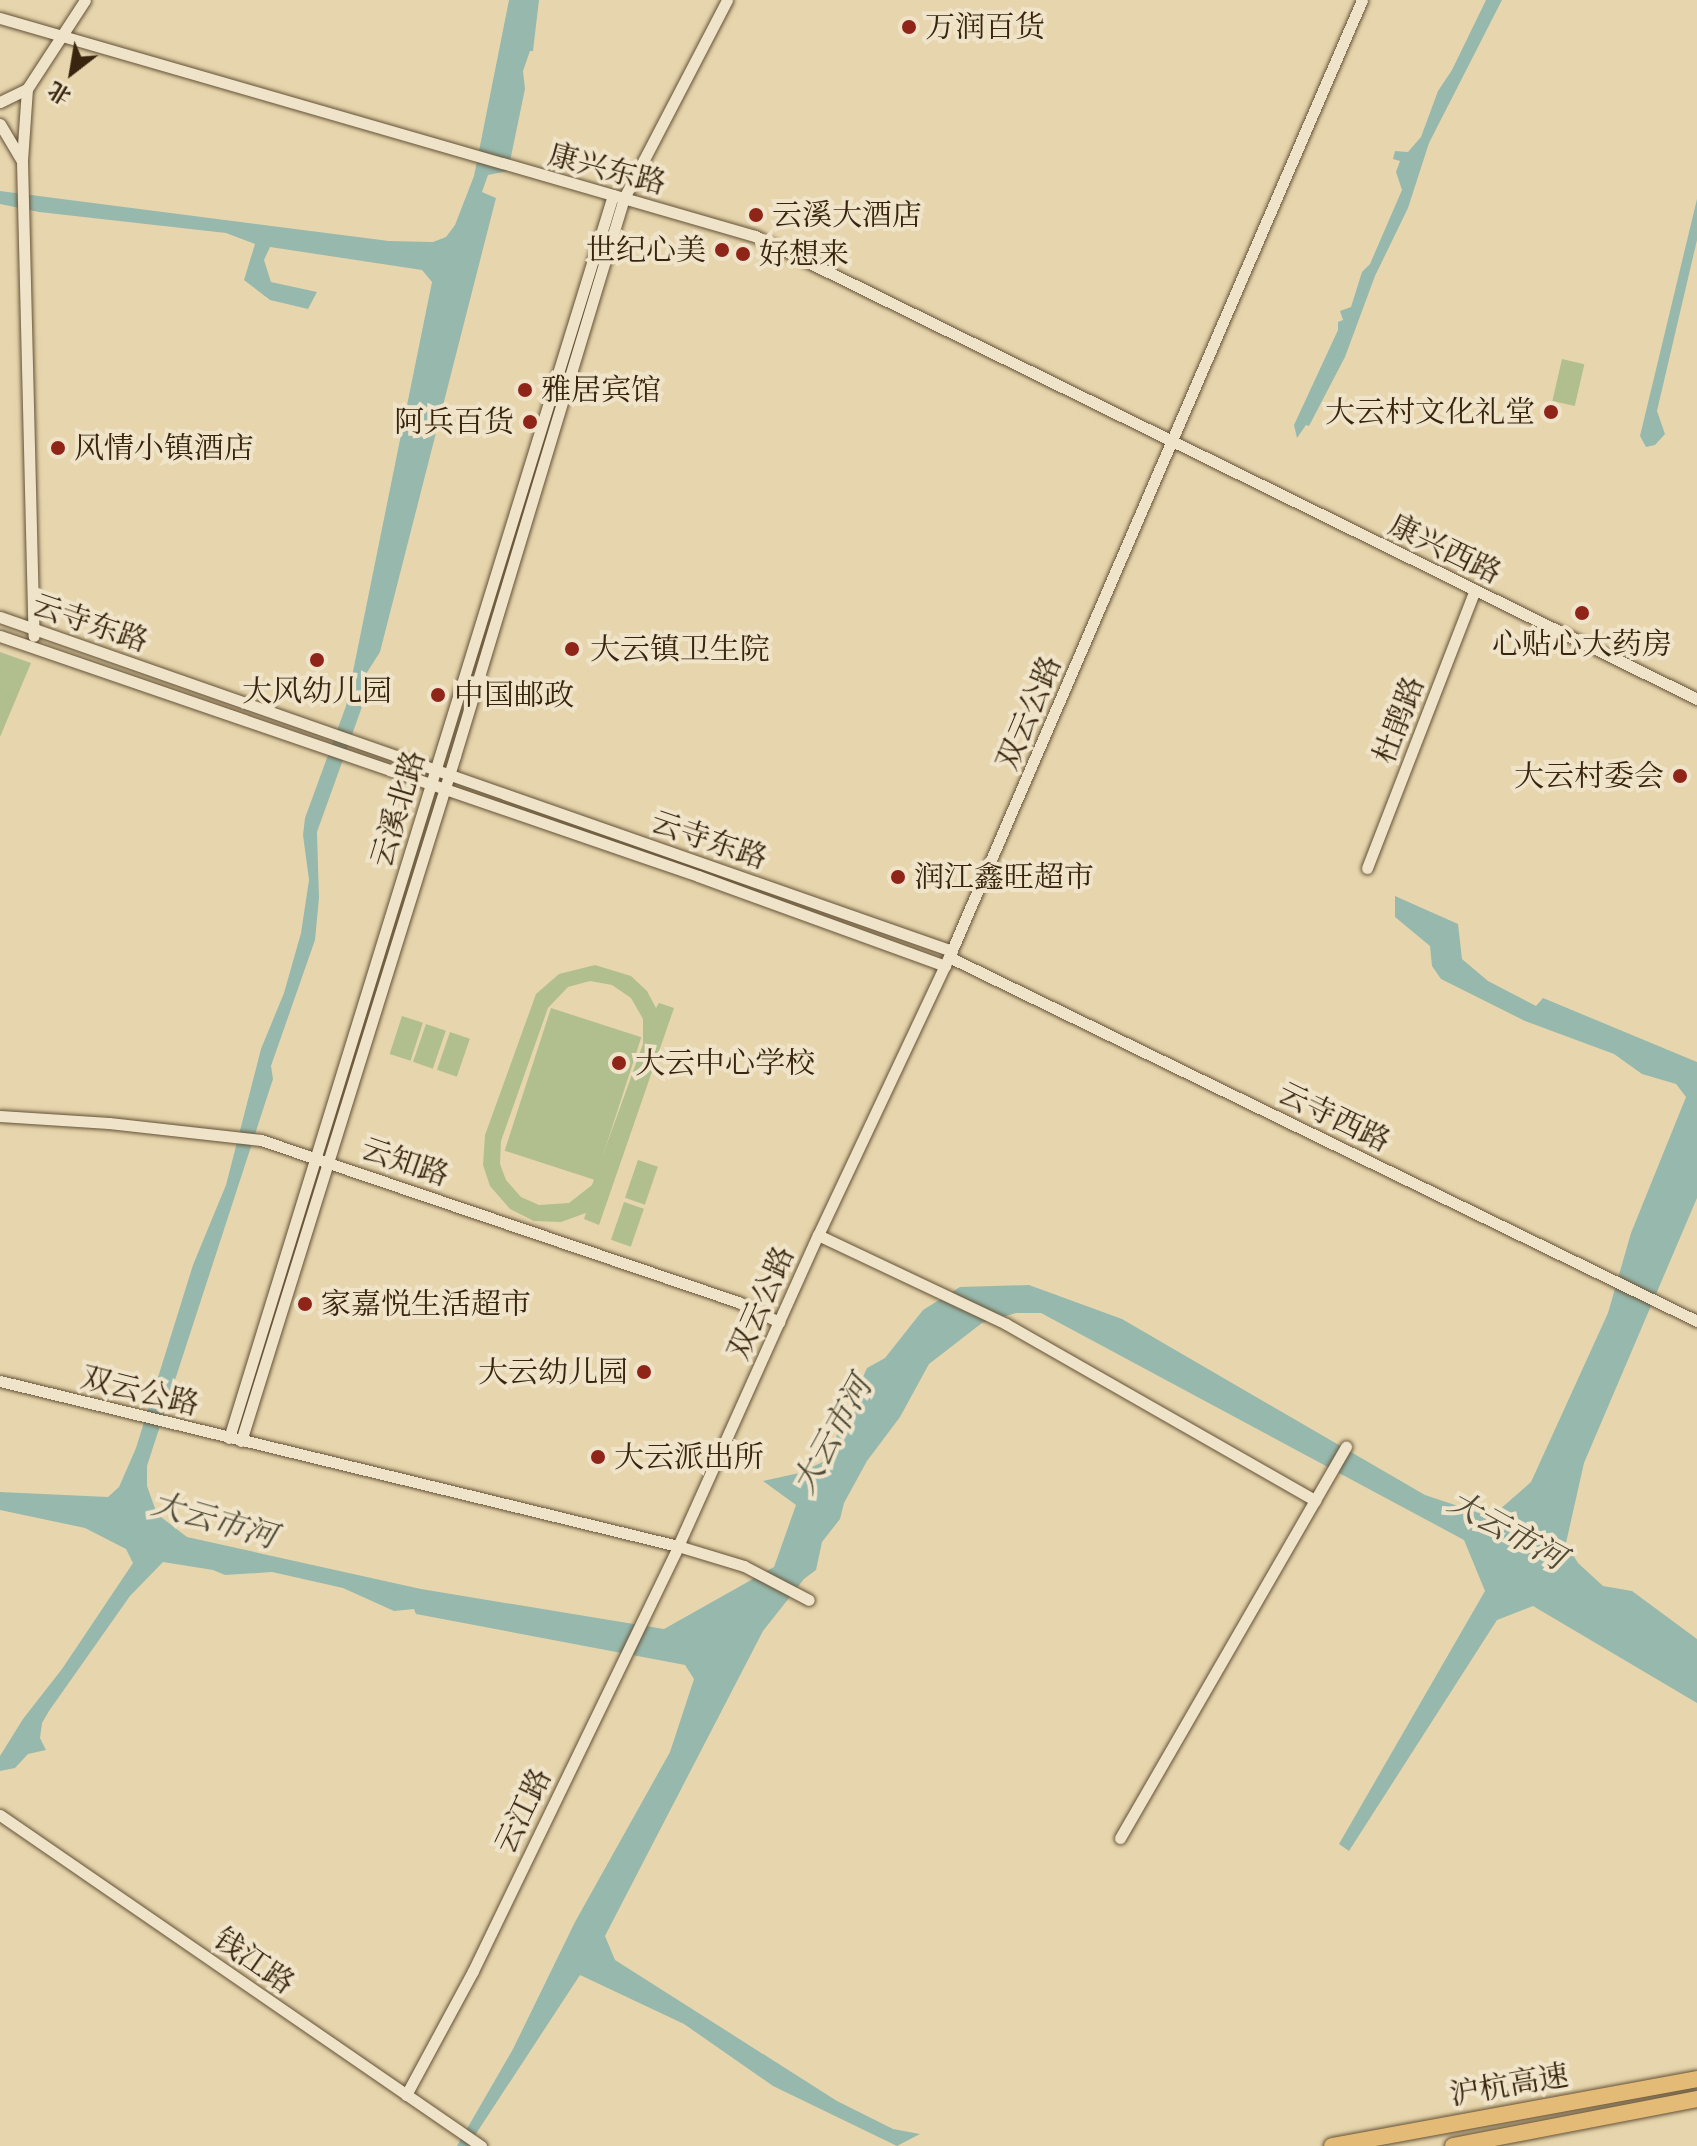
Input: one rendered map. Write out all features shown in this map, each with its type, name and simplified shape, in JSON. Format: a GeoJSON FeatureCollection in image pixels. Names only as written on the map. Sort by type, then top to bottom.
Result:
{"type":"FeatureCollection","features":[{"type":"Feature","properties":{"kind":"highway","name":"沪杭高速"},"geometry":{"type":"LineString","coordinates":[[1332,2146],[1697,2079]]}},
{"type":"Feature","properties":{"kind":"highway","name":"沪杭高速"},"geometry":{"type":"LineString","coordinates":[[1453,2146],[1697,2099]]}},
{"type":"Feature","properties":{"kind":"street"},"geometry":{"type":"LineString","coordinates":[[34,648],[22,192],[27,89],[85,0]]}},
{"type":"Feature","properties":{"kind":"street"},"geometry":{"type":"LineString","coordinates":[[619,196],[727,0]]}},
{"type":"Feature","properties":{"kind":"street","name":"双云公路"},"geometry":{"type":"LineString","coordinates":[[0,1381],[678,1546],[818,1235],[949,958],[1362,0]]}},
{"type":"Feature","properties":{"kind":"street","name":"康兴东路"},"geometry":{"type":"LineString","coordinates":[[0,18],[755,236],[1172,442]]}},
{"type":"Feature","properties":{"kind":"street"},"geometry":{"type":"LineString","coordinates":[[0,102],[27,89]]}},
{"type":"Feature","properties":{"kind":"street"},"geometry":{"type":"LineString","coordinates":[[0,124],[22,161]]}},
{"type":"Feature","properties":{"kind":"street","name":"云溪北路"},"geometry":{"type":"LineString","coordinates":[[235,1440],[316,1157],[430,785],[619,196]]}},
{"type":"Feature","properties":{"kind":"street","name":"云溪北路"},"geometry":{"type":"LineString","coordinates":[[235,1440],[328,1161],[449,776],[619,196]]}},
{"type":"Feature","properties":{"kind":"street","name":"康兴西路"},"geometry":{"type":"LineString","coordinates":[[1172,442],[1697,699]]}},
{"type":"Feature","properties":{"kind":"street","name":"杜鹃路"},"geometry":{"type":"LineString","coordinates":[[1367,868],[1475,590]]}},
{"type":"Feature","properties":{"kind":"street","name":"云寺东路"},"geometry":{"type":"LineString","coordinates":[[0,617],[360,742],[949,958]]}},
{"type":"Feature","properties":{"kind":"street","name":"云寺东路"},"geometry":{"type":"LineString","coordinates":[[0,636],[444,791],[949,958]]}},
{"type":"Feature","properties":{"kind":"street","name":"云寺西路"},"geometry":{"type":"LineString","coordinates":[[949,958],[1697,1321]]}},
{"type":"Feature","properties":{"kind":"street","name":"云知路"},"geometry":{"type":"LineString","coordinates":[[0,1116],[234,1135],[261,1140],[738,1302],[779,1322]]}},
{"type":"Feature","properties":{"kind":"street"},"geometry":{"type":"LineString","coordinates":[[818,1235],[1006,1324],[1315,1500]]}},
{"type":"Feature","properties":{"kind":"street"},"geometry":{"type":"LineString","coordinates":[[1120,1838],[1346,1447]]}},
{"type":"Feature","properties":{"kind":"street"},"geometry":{"type":"LineString","coordinates":[[678,1546],[744,1566],[809,1600]]}},
{"type":"Feature","properties":{"kind":"street","name":"云江路"},"geometry":{"type":"LineString","coordinates":[[406,2095],[473,1971],[678,1546]]}},
{"type":"Feature","properties":{"kind":"street","name":"钱江路"},"geometry":{"type":"LineString","coordinates":[[0,1815],[481,2146]]}},
{"type":"Feature","properties":{"kind":"green space"},"geometry":{"type":"Polygon","coordinates":[[[1562,359],[1584,364],[1575,406],[1552,401],[1562,359]]]}},
{"type":"Feature","properties":{"kind":"green space"},"geometry":{"type":"Polygon","coordinates":[[[0,652],[31,663],[0,737],[0,652]]]}},
{"type":"Feature","properties":{"kind":"green space"},"geometry":{"type":"Polygon","coordinates":[[[595,965],[631,976],[647,991],[656,1008],[659,1003],[674,1008],[599,1225],[584,1219],[586,1213],[561,1222],[534,1221],[510,1209],[490,1186],[483,1165],[485,1135],[536,994],[559,974],[595,965]],[[590,981],[568,987],[548,1008],[501,1141],[500,1164],[506,1180],[521,1197],[539,1205],[569,1203],[592,1185],[643,1044],[643,1019],[631,998],[612,985],[590,981]]]}},
{"type":"Feature","properties":{"kind":"green space"},"geometry":{"type":"Polygon","coordinates":[[[551,1008],[641,1037],[595,1180],[505,1151],[551,1008]]]}},
{"type":"Feature","properties":{"kind":"green space"},"geometry":{"type":"Polygon","coordinates":[[[402,1016],[423,1023],[411,1061],[390,1054],[402,1016]]]}},
{"type":"Feature","properties":{"kind":"green space"},"geometry":{"type":"Polygon","coordinates":[[[426,1024],[446,1031],[433,1069],[413,1062],[426,1024]]]}},
{"type":"Feature","properties":{"kind":"green space"},"geometry":{"type":"Polygon","coordinates":[[[450,1032],[470,1039],[457,1077],[437,1070],[450,1032]]]}},
{"type":"Feature","properties":{"kind":"green space"},"geometry":{"type":"Polygon","coordinates":[[[638,1160],[658,1167],[645,1205],[625,1198],[638,1160]]]}},
{"type":"Feature","properties":{"kind":"green space"},"geometry":{"type":"Polygon","coordinates":[[[624,1202],[644,1209],[631,1247],[611,1240],[624,1202]]]}},
{"type":"Feature","properties":{"kind":"water","name":"大云市河"},"geometry":{"type":"Polygon","coordinates":[[[509,0],[539,0],[533,51],[530,51],[523,71],[525,89],[508,171],[488,175],[482,192],[496,198],[380,652],[366,674],[363,704],[317,832],[319,898],[315,940],[271,1066],[273,1079],[147,1466],[147,1486],[157,1514],[187,1537],[421,1589],[664,1629],[774,1567],[796,1505],[763,1481],[799,1473],[825,1461],[867,1368],[885,1358],[923,1310],[960,1287],[1029,1285],[1122,1319],[1425,1495],[1491,1517],[1531,1482],[1608,1313],[1631,1233],[1686,1097],[1676,1084],[1642,1074],[1614,1054],[1525,1021],[1441,979],[1432,966],[1430,946],[1395,917],[1395,896],[1458,924],[1462,959],[1488,981],[1536,1006],[1543,998],[1697,1062],[1697,1198],[1584,1463],[1566,1543],[1578,1563],[1603,1586],[1632,1591],[1697,1639],[1697,1703],[1533,1606],[1497,1620],[1349,1851],[1339,1844],[1485,1591],[1464,1540],[1041,1313],[1016,1313],[982,1323],[929,1364],[900,1417],[867,1461],[844,1503],[840,1519],[822,1542],[816,1570],[804,1579],[763,1631],[605,1936],[615,1960],[837,2101],[893,2129],[920,2134],[897,2146],[773,2086],[684,2024],[580,1975],[468,2146],[457,2146],[513,2049],[575,1922],[670,1752],[694,1679],[685,1665],[416,1614],[414,1609],[394,1611],[343,1588],[272,1572],[225,1575],[213,1570],[163,1562],[130,1596],[49,1711],[42,1723],[40,1738],[46,1750],[28,1754],[15,1768],[0,1771],[0,1756],[23,1719],[62,1669],[133,1563],[126,1549],[85,1528],[0,1510],[0,1492],[108,1497],[119,1487],[136,1448],[193,1265],[226,1185],[261,1049],[284,993],[301,933],[309,880],[303,835],[305,818],[346,706],[432,282],[422,270],[270,247],[264,260],[271,282],[317,292],[308,309],[270,300],[244,280],[255,244],[226,233],[39,212],[0,204],[0,191],[389,241],[433,242],[446,237],[455,225],[474,176],[509,0]]]}},
{"type":"Feature","properties":{"kind":"water"},"geometry":{"type":"Polygon","coordinates":[[[1486,0],[1502,0],[1429,143],[1408,208],[1375,276],[1345,357],[1309,426],[1306,425],[1297,438],[1294,425],[1338,330],[1338,322],[1343,320],[1340,311],[1351,307],[1362,272],[1370,264],[1402,190],[1396,172],[1400,161],[1393,159],[1395,151],[1408,152],[1421,137],[1438,91],[1452,70],[1486,0]]]}},
{"type":"Feature","properties":{"kind":"water"},"geometry":{"type":"Polygon","coordinates":[[[1697,199],[1697,240],[1657,411],[1665,434],[1655,445],[1646,447],[1640,436],[1697,199]]]}},
{"type":"Feature","properties":{"kind":"place","name":"万润百货"},"geometry":{"type":"Point","coordinates":[909,27]}},
{"type":"Feature","properties":{"kind":"place","name":"云溪大酒店"},"geometry":{"type":"Point","coordinates":[756,215]}},
{"type":"Feature","properties":{"kind":"place","name":"世纪心美"},"geometry":{"type":"Point","coordinates":[722,250]}},
{"type":"Feature","properties":{"kind":"place","name":"好想来"},"geometry":{"type":"Point","coordinates":[743,254]}},
{"type":"Feature","properties":{"kind":"place","name":"雅居宾馆"},"geometry":{"type":"Point","coordinates":[525,390]}},
{"type":"Feature","properties":{"kind":"place","name":"大云村文化礼堂"},"geometry":{"type":"Point","coordinates":[1551,412]}},
{"type":"Feature","properties":{"kind":"place","name":"阿兵百货"},"geometry":{"type":"Point","coordinates":[530,422]}},
{"type":"Feature","properties":{"kind":"place","name":"风情小镇酒店"},"geometry":{"type":"Point","coordinates":[58,448]}},
{"type":"Feature","properties":{"kind":"place","name":"心贴心大药房"},"geometry":{"type":"Point","coordinates":[1582,613]}},
{"type":"Feature","properties":{"kind":"place","name":"大云镇卫生院"},"geometry":{"type":"Point","coordinates":[572,649]}},
{"type":"Feature","properties":{"kind":"place","name":"大风幼儿园"},"geometry":{"type":"Point","coordinates":[317,660]}},
{"type":"Feature","properties":{"kind":"place","name":"中国邮政"},"geometry":{"type":"Point","coordinates":[438,695]}},
{"type":"Feature","properties":{"kind":"place","name":"大云村委会"},"geometry":{"type":"Point","coordinates":[1680,776]}},
{"type":"Feature","properties":{"kind":"place","name":"润江鑫旺超市"},"geometry":{"type":"Point","coordinates":[898,877]}},
{"type":"Feature","properties":{"kind":"place","name":"大云中心学校"},"geometry":{"type":"Point","coordinates":[619,1063]}},
{"type":"Feature","properties":{"kind":"place","name":"家嘉悦生活超市"},"geometry":{"type":"Point","coordinates":[305,1304]}},
{"type":"Feature","properties":{"kind":"place","name":"大云幼儿园"},"geometry":{"type":"Point","coordinates":[644,1372]}},
{"type":"Feature","properties":{"kind":"place","name":"大云派出所"},"geometry":{"type":"Point","coordinates":[598,1457]}}]}
